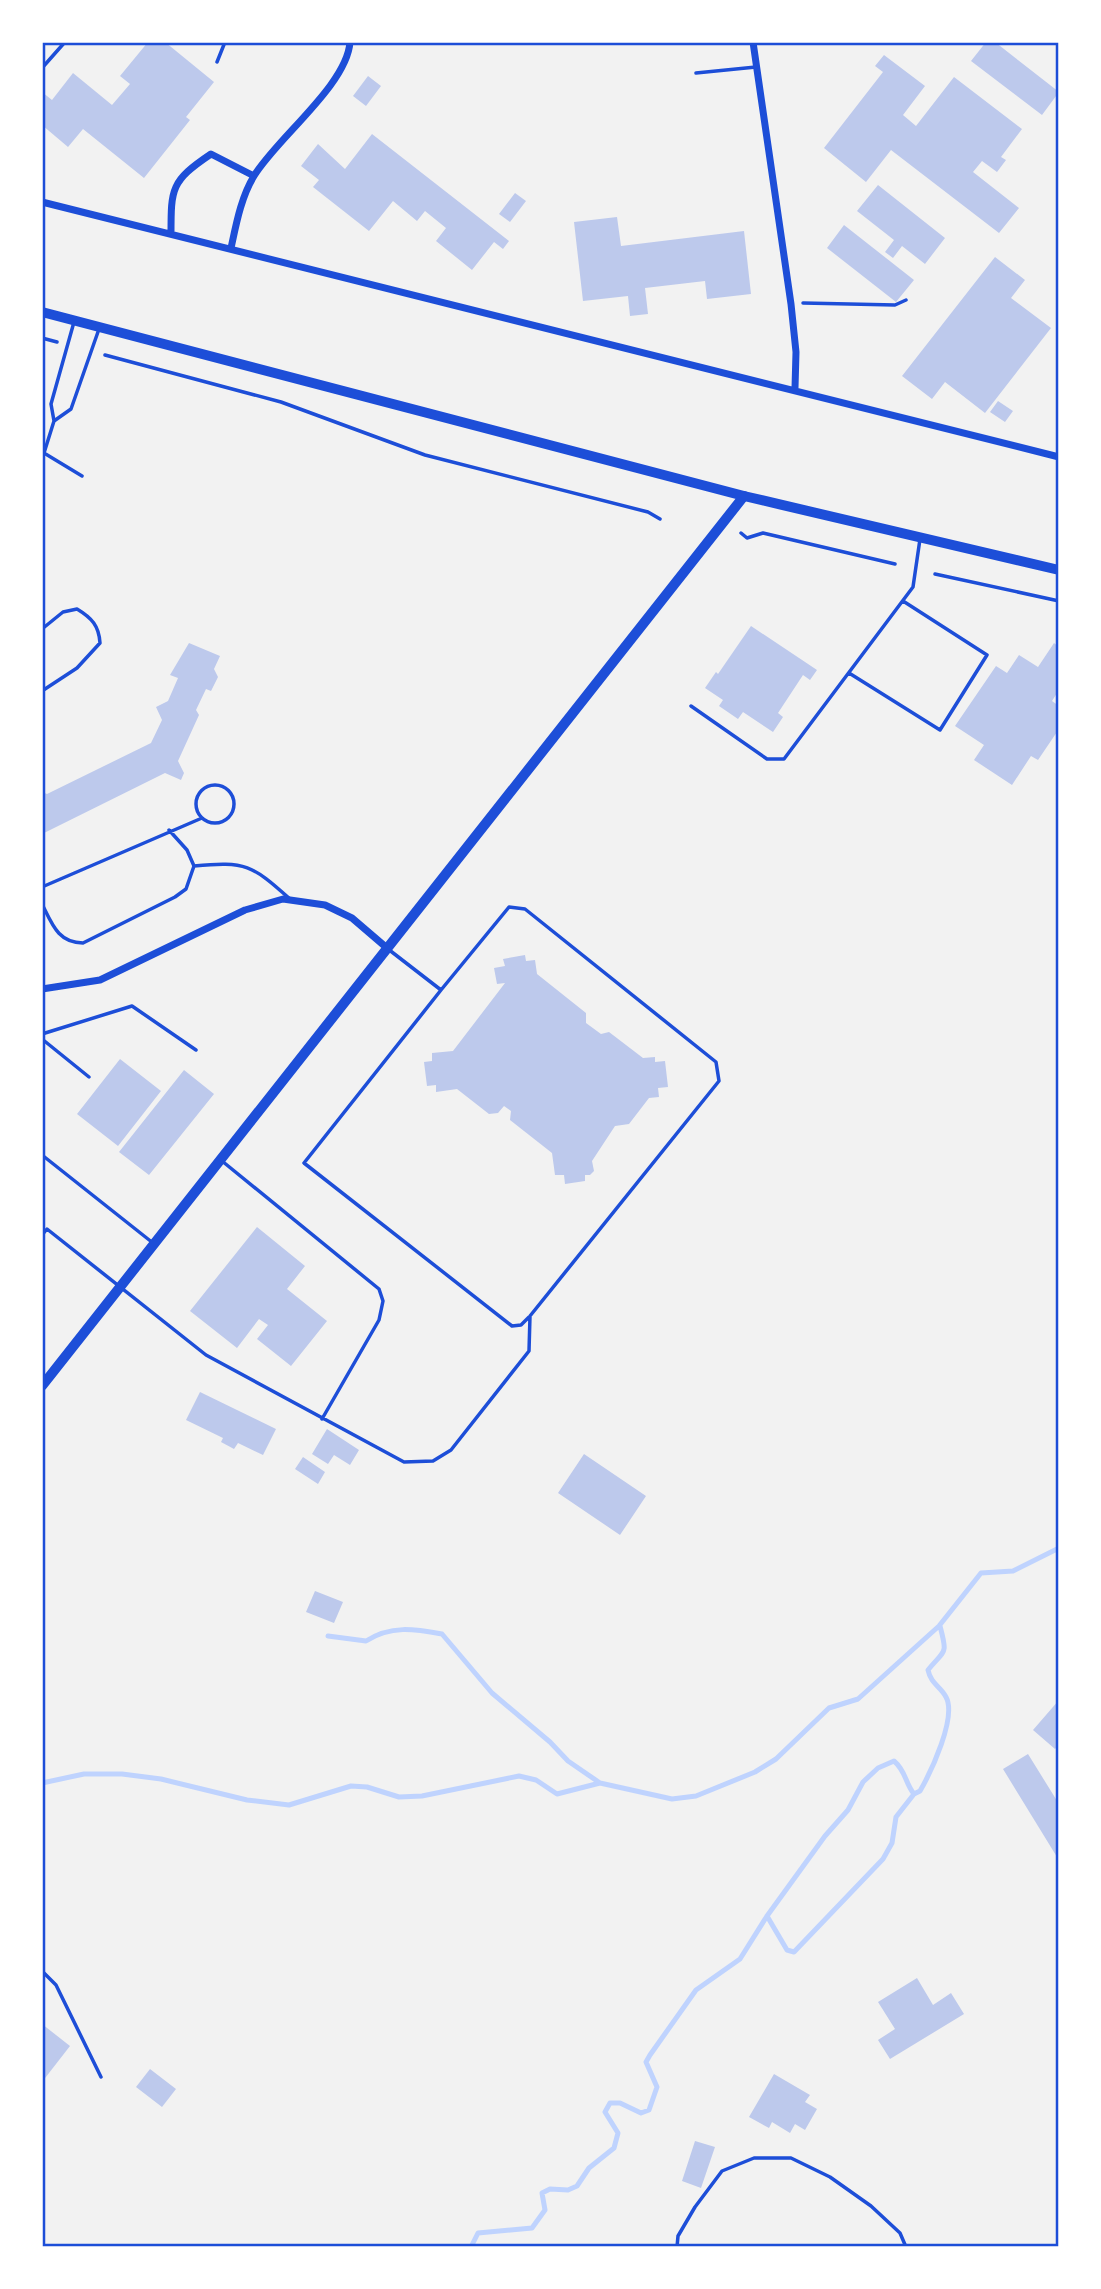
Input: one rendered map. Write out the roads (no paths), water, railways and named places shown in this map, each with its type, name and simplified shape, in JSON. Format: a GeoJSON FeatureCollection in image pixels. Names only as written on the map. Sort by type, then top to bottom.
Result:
{"type":"FeatureCollection","features":[{"type":"Feature","properties":{"kind":"main road"},"geometry":{"type":"LineString","coordinates":[[42,312],[744,496],[1059,570]]}},
{"type":"Feature","properties":{"kind":"street"},"geometry":{"type":"LineString","coordinates":[[753,42],[791,304],[796,352],[795,388]]}},
{"type":"Feature","properties":{"kind":"street"},"geometry":{"type":"LineString","coordinates":[[231,248],[240,210],[254,176],[344,67],[352,43]]}},
{"type":"Feature","properties":{"kind":"street"},"geometry":{"type":"LineString","coordinates":[[171,234],[171,193],[186,171],[211,154],[254,176]]}},
{"type":"Feature","properties":{"kind":"street"},"geometry":{"type":"LineString","coordinates":[[42,202],[795,388],[1059,457]]}},
{"type":"Feature","properties":{"kind":"street"},"geometry":{"type":"LineString","coordinates":[[42,1386],[744,496]]}},
{"type":"Feature","properties":{"kind":"street"},"geometry":{"type":"LineString","coordinates":[[42,989],[100,980],[245,911],[283,899],[325,905],[352,918],[387,948]]}},
{"type":"Feature","properties":{"kind":"lane"},"geometry":{"type":"LineString","coordinates":[[42,68],[65,42]]}},
{"type":"Feature","properties":{"kind":"lane"},"geometry":{"type":"LineString","coordinates":[[217,62],[225,42]]}},
{"type":"Feature","properties":{"kind":"lane"},"geometry":{"type":"LineString","coordinates":[[696,73],[756,67]]}},
{"type":"Feature","properties":{"kind":"lane"},"geometry":{"type":"LineString","coordinates":[[42,458],[54,421],[51,404],[74,322]]}},
{"type":"Feature","properties":{"kind":"lane"},"geometry":{"type":"LineString","coordinates":[[54,421],[71,409],[99,329]]}},
{"type":"Feature","properties":{"kind":"lane"},"geometry":{"type":"LineString","coordinates":[[43,451],[82,476]]}},
{"type":"Feature","properties":{"kind":"lane"},"geometry":{"type":"LineString","coordinates":[[691,706],[767,758],[784,759],[913,587],[921,536]]}},
{"type":"Feature","properties":{"kind":"lane"},"geometry":{"type":"LineString","coordinates":[[849,673],[940,730],[987,655],[902,601]]}},
{"type":"Feature","properties":{"kind":"lane"},"geometry":{"type":"LineString","coordinates":[[42,629],[63,612],[77,609],[90,617],[99,631],[100,643],[77,668],[42,691]]}},
{"type":"Feature","properties":{"kind":"lane"},"geometry":{"type":"LineString","coordinates":[[42,887],[169,830],[202,818],[215,823],[229,817],[233,803],[227,790],[214,785],[201,792],[196,805],[202,818]]}},
{"type":"Feature","properties":{"kind":"lane"},"geometry":{"type":"LineString","coordinates":[[42,904],[62,937],[71,943],[83,943],[175,897],[186,889],[194,866],[187,850],[169,830]]}},
{"type":"Feature","properties":{"kind":"lane"},"geometry":{"type":"LineString","coordinates":[[194,866],[233,862],[246,865],[292,900]]}},
{"type":"Feature","properties":{"kind":"lane"},"geometry":{"type":"LineString","coordinates":[[509,907],[525,909],[716,1062],[719,1081],[530,1316],[521,1325],[512,1326],[304,1163],[509,907]]}},
{"type":"Feature","properties":{"kind":"lane"},"geometry":{"type":"LineString","coordinates":[[387,948],[441,990]]}},
{"type":"Feature","properties":{"kind":"lane"},"geometry":{"type":"LineString","coordinates":[[42,1034],[132,1006],[196,1050]]}},
{"type":"Feature","properties":{"kind":"lane"},"geometry":{"type":"LineString","coordinates":[[42,1039],[89,1077]]}},
{"type":"Feature","properties":{"kind":"lane"},"geometry":{"type":"LineString","coordinates":[[42,1155],[155,1244]]}},
{"type":"Feature","properties":{"kind":"lane"},"geometry":{"type":"LineString","coordinates":[[220,1160],[379,1289],[383,1301],[379,1320],[322,1419]]}},
{"type":"Feature","properties":{"kind":"lane"},"geometry":{"type":"LineString","coordinates":[[42,1235],[47,1229],[206,1355],[404,1462],[433,1461],[451,1450],[529,1351],[530,1316]]}},
{"type":"Feature","properties":{"kind":"lane"},"geometry":{"type":"LineString","coordinates":[[42,1971],[55,1985],[101,2077]]}},
{"type":"Feature","properties":{"kind":"lane"},"geometry":{"type":"LineString","coordinates":[[677,2247],[678,2236],[695,2207],[722,2171],[754,2158],[791,2158],[830,2177],[900,2233],[906,2247]]}},
{"type":"Feature","properties":{"kind":"waterway"},"geometry":{"type":"LineString","coordinates":[[42,1783],[84,1774],[122,1774],[161,1779],[247,1800],[289,1805],[351,1786],[367,1787],[399,1797],[422,1796],[519,1776],[536,1780],[557,1794],[600,1783],[672,1799],[696,1796],[755,1772],[776,1759],[829,1708],[858,1699],[939,1626],[981,1573],[1013,1571],[1059,1548]]}},
{"type":"Feature","properties":{"kind":"waterway"},"geometry":{"type":"LineString","coordinates":[[471,2247],[478,2233],[532,2228],[545,2210],[542,2193],[550,2189],[568,2190],[577,2186],[589,2168],[614,2148],[618,2133],[605,2112],[610,2103],[620,2103],[641,2113],[649,2110],[657,2087],[646,2062],[650,2055],[696,1990],[740,1959],[767,1916],[825,1836],[848,1810],[863,1782],[878,1768],[894,1761],[914,1794],[920,1791],[946,1731],[948,1717],[946,1697],[931,1679],[928,1670],[944,1648],[940,1626]]}},
{"type":"Feature","properties":{"kind":"waterway"},"geometry":{"type":"LineString","coordinates":[[328,1636],[366,1641],[394,1630],[442,1634],[492,1693],[550,1742],[568,1761],[600,1783]]}},
{"type":"Feature","properties":{"kind":"waterway"},"geometry":{"type":"LineString","coordinates":[[767,1916],[787,1950],[794,1952],[883,1859],[892,1843],[896,1817],[914,1794]]}}]}
